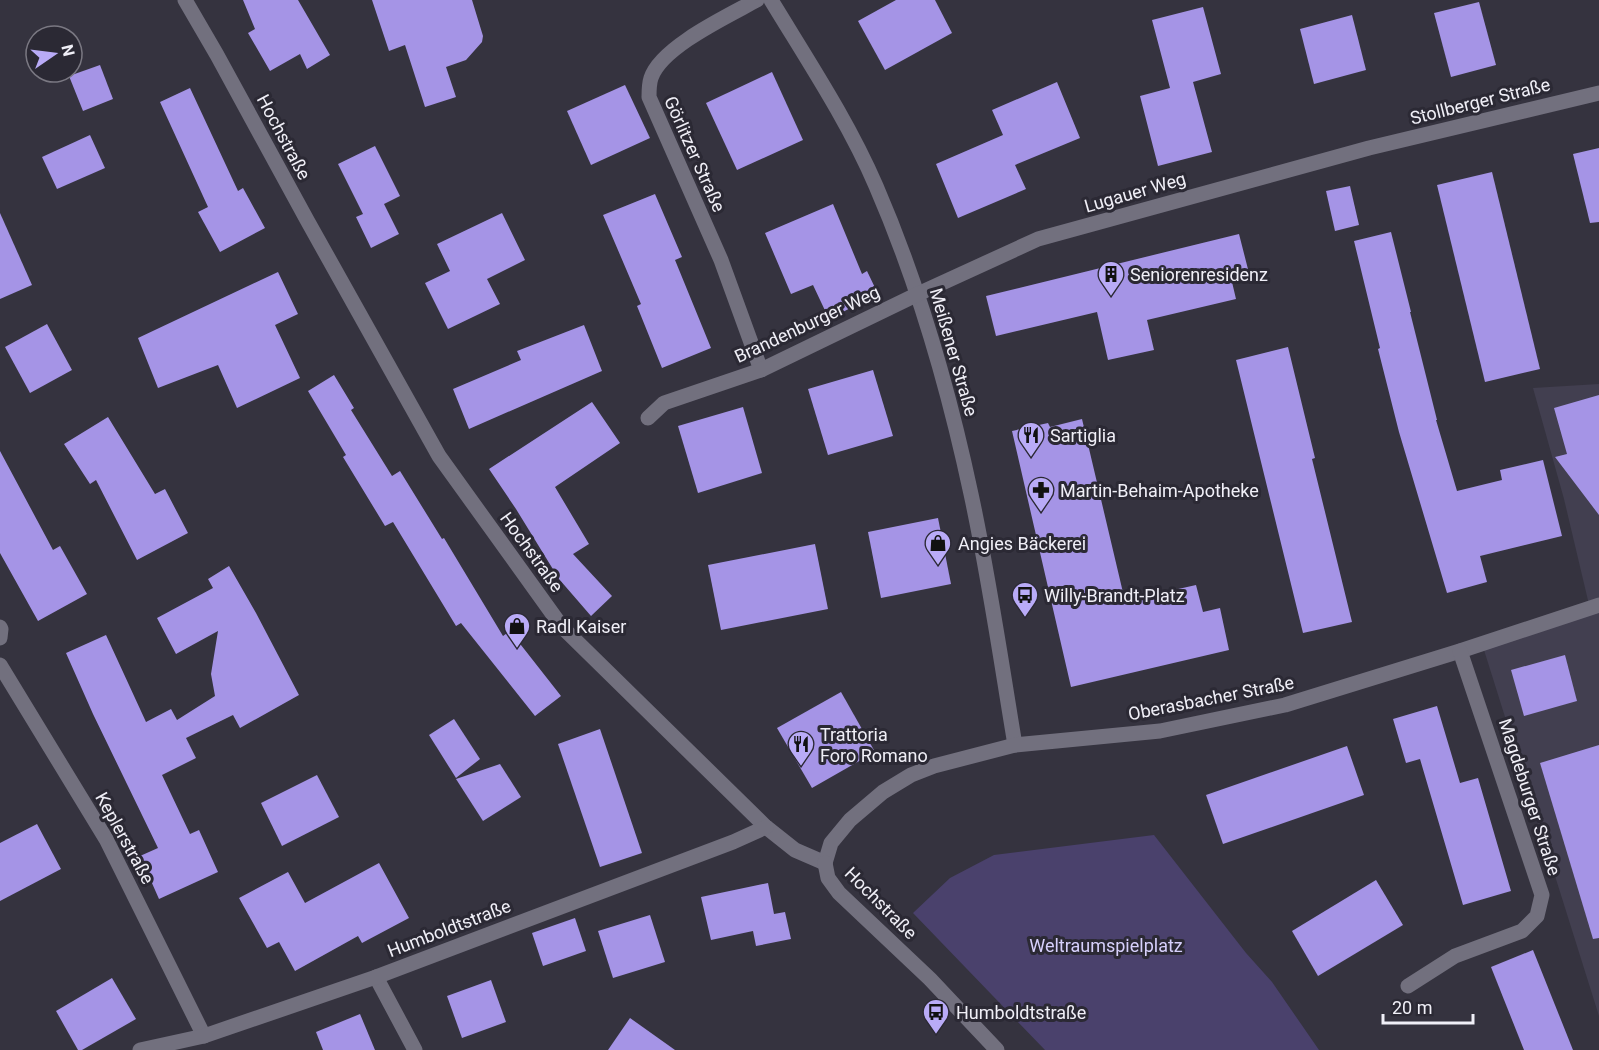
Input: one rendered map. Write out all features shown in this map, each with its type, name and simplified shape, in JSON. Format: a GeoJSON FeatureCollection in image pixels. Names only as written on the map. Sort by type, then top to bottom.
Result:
{"type":"FeatureCollection","features":[{"type":"Feature","properties":{"kind":"street","name":"Hochstraße"},"geometry":{"type":"LineString","coordinates":[[185,0],[438,456],[562,627],[766,827],[795,850],[825,863],[828,878],[839,893],[930,979],[997,1050]]}},
{"type":"Feature","properties":{"kind":"street","name":"Görlitzer Straße"},"geometry":{"type":"LineString","coordinates":[[757,0],[681,44],[661,62],[651,78],[649,97],[721,260],[761,370]]}},
{"type":"Feature","properties":{"kind":"street","name":"Meißener Straße"},"geometry":{"type":"LineString","coordinates":[[771,0],[846,124],[876,186],[918,294],[954,418],[972,496],[1015,745]]}},
{"type":"Feature","properties":{"kind":"street","name":"Stollberger Straße"},"geometry":{"type":"LineString","coordinates":[[1369,148],[1599,93]]}},
{"type":"Feature","properties":{"kind":"street","name":"Lugauer Weg"},"geometry":{"type":"LineString","coordinates":[[918,294],[1038,239],[1369,148]]}},
{"type":"Feature","properties":{"kind":"street","name":"Brandenburger Weg"},"geometry":{"type":"LineString","coordinates":[[648,418],[664,403],[761,370],[918,294]]}},
{"type":"Feature","properties":{"kind":"street","name":"Oberasbacher Straße"},"geometry":{"type":"LineString","coordinates":[[825,863],[831,843],[850,820],[883,792],[911,775],[934,766],[1015,745],[1160,731],[1274,707],[1460,651],[1599,605]]}},
{"type":"Feature","properties":{"kind":"street"},"geometry":{"type":"LineString","coordinates":[[0,627],[2,629],[0,638]]}},
{"type":"Feature","properties":{"kind":"street","name":"Magdeburger Straße"},"geometry":{"type":"LineString","coordinates":[[1408,986],[1455,956],[1522,931],[1537,916],[1542,896],[1460,651]]}},
{"type":"Feature","properties":{"kind":"street","name":"Keplerstraße"},"geometry":{"type":"LineString","coordinates":[[0,665],[106,839],[204,1036]]}},
{"type":"Feature","properties":{"kind":"street","name":"Humboldtstraße"},"geometry":{"type":"LineString","coordinates":[[140,1050],[204,1036],[376,977],[733,842],[766,827]]}},
{"type":"Feature","properties":{"kind":"street"},"geometry":{"type":"LineString","coordinates":[[376,977],[415,1050]]}},
{"type":"Feature","properties":{"kind":"shaded area"},"geometry":{"type":"Polygon","coordinates":[[[1599,384],[1599,1016],[1484,650],[1591,613],[1564,499],[1533,388],[1599,384]]]}},
{"type":"Feature","properties":{"kind":"green space","name":"Weltraumspielplatz"},"geometry":{"type":"Polygon","coordinates":[[[1154,835],[1246,953],[1272,982],[1319,1050],[1045,1050],[913,913],[950,878],[994,855],[1154,835]]]}},
{"type":"Feature","properties":{"kind":"building"},"geometry":{"type":"Polygon","coordinates":[[[243,0],[298,0],[330,55],[307,69],[300,54],[270,71],[248,33],[255,29],[243,0]]]}},
{"type":"Feature","properties":{"kind":"building"},"geometry":{"type":"Polygon","coordinates":[[[372,0],[472,0],[483,36],[482,42],[466,60],[446,67],[456,97],[425,107],[405,45],[389,51],[372,0]]]}},
{"type":"Feature","properties":{"kind":"building"},"geometry":{"type":"Polygon","coordinates":[[[896,0],[935,0],[952,33],[885,70],[858,21],[896,0]]]}},
{"type":"Feature","properties":{"kind":"building"},"geometry":{"type":"Polygon","coordinates":[[[1479,2],[1496,65],[1451,77],[1434,13],[1479,2]]]}},
{"type":"Feature","properties":{"kind":"building"},"geometry":{"type":"Polygon","coordinates":[[[1203,7],[1221,74],[1193,82],[1212,152],[1158,166],[1140,96],[1170,88],[1152,20],[1203,7]]]}},
{"type":"Feature","properties":{"kind":"building"},"geometry":{"type":"Polygon","coordinates":[[[1352,15],[1366,70],[1314,84],[1300,29],[1352,15]]]}},
{"type":"Feature","properties":{"kind":"building"},"geometry":{"type":"Polygon","coordinates":[[[100,65],[113,99],[83,111],[72,84],[84,84],[84,71],[100,65]]]}},
{"type":"Feature","properties":{"kind":"building"},"geometry":{"type":"Polygon","coordinates":[[[772,72],[803,140],[737,170],[706,103],[772,72]]]}},
{"type":"Feature","properties":{"kind":"building"},"geometry":{"type":"Polygon","coordinates":[[[1057,82],[1080,138],[1015,165],[1026,189],[958,218],[936,164],[1003,135],[992,110],[1057,82]]]}},
{"type":"Feature","properties":{"kind":"building"},"geometry":{"type":"Polygon","coordinates":[[[625,85],[650,138],[591,165],[567,111],[625,85]]]}},
{"type":"Feature","properties":{"kind":"building"},"geometry":{"type":"Polygon","coordinates":[[[190,88],[238,191],[243,188],[265,228],[220,252],[198,212],[208,207],[160,102],[190,88]]]}},
{"type":"Feature","properties":{"kind":"building"},"geometry":{"type":"Polygon","coordinates":[[[90,135],[105,168],[57,189],[42,157],[90,135]]]}},
{"type":"Feature","properties":{"kind":"building"},"geometry":{"type":"Polygon","coordinates":[[[375,146],[400,196],[384,204],[399,234],[371,248],[356,217],[363,214],[338,164],[375,146]]]}},
{"type":"Feature","properties":{"kind":"building"},"geometry":{"type":"Polygon","coordinates":[[[1599,148],[1599,222],[1590,223],[1573,154],[1599,148]]]}},
{"type":"Feature","properties":{"kind":"building"},"geometry":{"type":"Polygon","coordinates":[[[1492,172],[1540,369],[1485,382],[1437,185],[1492,172]]]}},
{"type":"Feature","properties":{"kind":"building"},"geometry":{"type":"Polygon","coordinates":[[[1350,186],[1359,225],[1335,231],[1326,191],[1350,186]]]}},
{"type":"Feature","properties":{"kind":"building"},"geometry":{"type":"Polygon","coordinates":[[[655,194],[682,257],[675,260],[711,348],[662,368],[637,306],[641,304],[603,215],[655,194]]]}},
{"type":"Feature","properties":{"kind":"building"},"geometry":{"type":"Polygon","coordinates":[[[833,204],[862,274],[867,271],[878,294],[829,319],[813,285],[791,294],[765,233],[833,204]]]}},
{"type":"Feature","properties":{"kind":"building"},"geometry":{"type":"Polygon","coordinates":[[[0,213],[32,285],[0,299],[0,213]]]}},
{"type":"Feature","properties":{"kind":"building"},"geometry":{"type":"Polygon","coordinates":[[[502,213],[525,260],[487,279],[500,304],[448,329],[425,283],[450,271],[437,244],[502,213]]]}},
{"type":"Feature","properties":{"kind":"building"},"geometry":{"type":"Polygon","coordinates":[[[1391,232],[1436,420],[1457,491],[1502,480],[1500,470],[1543,460],[1562,536],[1480,556],[1487,582],[1447,593],[1399,432],[1354,241],[1391,232]]]}},
{"type":"Feature","properties":{"kind":"building","name":"Seniorenresidenz"},"geometry":{"type":"Polygon","coordinates":[[[1239,234],[1250,277],[1232,282],[1236,299],[1147,320],[1154,350],[1108,360],[1097,312],[996,336],[986,296],[1239,234]]]}},
{"type":"Feature","properties":{"kind":"building"},"geometry":{"type":"Polygon","coordinates":[[[278,272],[298,314],[275,325],[300,378],[237,408],[218,365],[158,388],[138,338],[278,272]]]}},
{"type":"Feature","properties":{"kind":"building"},"geometry":{"type":"Polygon","coordinates":[[[47,324],[72,370],[30,393],[5,347],[47,324]]]}},
{"type":"Feature","properties":{"kind":"building"},"geometry":{"type":"Polygon","coordinates":[[[584,325],[602,371],[469,429],[453,389],[521,360],[517,351],[584,325]]]}},
{"type":"Feature","properties":{"kind":"building"},"geometry":{"type":"Polygon","coordinates":[[[1288,347],[1315,458],[1312,459],[1352,622],[1303,633],[1236,360],[1288,347]]]}},
{"type":"Feature","properties":{"kind":"building"},"geometry":{"type":"Polygon","coordinates":[[[873,370],[893,436],[828,455],[808,389],[873,370]]]}},
{"type":"Feature","properties":{"kind":"building"},"geometry":{"type":"Polygon","coordinates":[[[334,375],[354,408],[351,410],[392,476],[400,471],[442,539],[444,538],[503,636],[510,631],[561,696],[535,716],[461,623],[456,626],[393,522],[385,526],[343,457],[346,455],[308,391],[334,375]]]}},
{"type":"Feature","properties":{"kind":"building"},"geometry":{"type":"Polygon","coordinates":[[[1599,395],[1599,515],[1555,457],[1567,454],[1554,408],[1599,395]]]}},
{"type":"Feature","properties":{"kind":"building"},"geometry":{"type":"Polygon","coordinates":[[[592,402],[620,443],[555,487],[589,544],[573,554],[612,596],[591,616],[559,579],[489,469],[592,402]]]}},
{"type":"Feature","properties":{"kind":"building"},"geometry":{"type":"Polygon","coordinates":[[[743,407],[762,473],[698,493],[678,426],[743,407]]]}},
{"type":"Feature","properties":{"kind":"building"},"geometry":{"type":"Polygon","coordinates":[[[108,417],[155,494],[165,489],[188,533],[137,560],[96,480],[90,484],[64,444],[108,417]]]}},
{"type":"Feature","properties":{"kind":"building"},"geometry":{"type":"Polygon","coordinates":[[[1082,419],[1125,601],[1196,585],[1203,612],[1220,608],[1229,650],[1071,687],[1012,431],[1048,423],[1050,427],[1082,419]]]}},
{"type":"Feature","properties":{"kind":"building"},"geometry":{"type":"Polygon","coordinates":[[[0,451],[53,550],[60,546],[87,594],[38,621],[0,553],[0,451]]]}},
{"type":"Feature","properties":{"kind":"building"},"geometry":{"type":"Polygon","coordinates":[[[938,518],[951,584],[881,598],[868,532],[938,518]]]}},
{"type":"Feature","properties":{"kind":"building"},"geometry":{"type":"Polygon","coordinates":[[[815,544],[828,609],[721,630],[708,565],[815,544]]]}},
{"type":"Feature","properties":{"kind":"building"},"geometry":{"type":"Polygon","coordinates":[[[229,566],[299,695],[240,728],[233,715],[186,738],[196,758],[162,775],[190,834],[199,830],[218,872],[159,899],[140,856],[158,848],[66,653],[106,635],[146,722],[171,709],[177,720],[215,696],[211,674],[218,631],[176,654],[157,618],[213,588],[208,579],[229,566]]]}},
{"type":"Feature","properties":{"kind":"building"},"geometry":{"type":"Polygon","coordinates":[[[1565,655],[1577,701],[1524,716],[1511,670],[1565,655]]]}},
{"type":"Feature","properties":{"kind":"building"},"geometry":{"type":"Polygon","coordinates":[[[841,692],[875,752],[812,788],[777,728],[841,692]]]}},
{"type":"Feature","properties":{"kind":"building"},"geometry":{"type":"Polygon","coordinates":[[[1437,706],[1460,783],[1478,778],[1511,891],[1463,905],[1420,759],[1406,763],[1393,719],[1437,706]]]}},
{"type":"Feature","properties":{"kind":"building"},"geometry":{"type":"Polygon","coordinates":[[[454,719],[480,759],[456,778],[429,735],[454,719]]]}},
{"type":"Feature","properties":{"kind":"building"},"geometry":{"type":"Polygon","coordinates":[[[600,729],[642,853],[600,867],[558,744],[600,729]]]}},
{"type":"Feature","properties":{"kind":"building"},"geometry":{"type":"Polygon","coordinates":[[[1599,745],[1599,938],[1593,939],[1540,763],[1599,745]]]}},
{"type":"Feature","properties":{"kind":"building"},"geometry":{"type":"Polygon","coordinates":[[[1347,746],[1364,795],[1223,844],[1206,795],[1347,746]]]}},
{"type":"Feature","properties":{"kind":"building"},"geometry":{"type":"Polygon","coordinates":[[[500,764],[521,797],[483,821],[456,779],[500,764]]]}},
{"type":"Feature","properties":{"kind":"building"},"geometry":{"type":"Polygon","coordinates":[[[317,775],[339,817],[282,846],[261,803],[317,775]]]}},
{"type":"Feature","properties":{"kind":"building"},"geometry":{"type":"Polygon","coordinates":[[[37,824],[61,869],[0,901],[0,843],[37,824]]]}},
{"type":"Feature","properties":{"kind":"building"},"geometry":{"type":"Polygon","coordinates":[[[379,863],[409,918],[362,943],[358,936],[295,971],[279,942],[267,948],[239,898],[288,872],[305,903],[379,863]]]}},
{"type":"Feature","properties":{"kind":"building"},"geometry":{"type":"Polygon","coordinates":[[[1376,880],[1403,925],[1318,976],[1292,931],[1376,880]]]}},
{"type":"Feature","properties":{"kind":"building"},"geometry":{"type":"Polygon","coordinates":[[[768,883],[774,914],[785,912],[791,939],[756,946],[753,931],[711,940],[701,897],[768,883]]]}},
{"type":"Feature","properties":{"kind":"building"},"geometry":{"type":"Polygon","coordinates":[[[650,915],[665,962],[613,978],[598,931],[650,915]]]}},
{"type":"Feature","properties":{"kind":"building"},"geometry":{"type":"Polygon","coordinates":[[[575,918],[586,951],[543,966],[532,933],[575,918]]]}},
{"type":"Feature","properties":{"kind":"building"},"geometry":{"type":"Polygon","coordinates":[[[1533,950],[1573,1050],[1524,1050],[1491,967],[1533,950]]]}},
{"type":"Feature","properties":{"kind":"building"},"geometry":{"type":"Polygon","coordinates":[[[112,978],[136,1019],[82,1050],[78,1050],[56,1011],[112,978]]]}},
{"type":"Feature","properties":{"kind":"building"},"geometry":{"type":"Polygon","coordinates":[[[491,980],[506,1022],[462,1038],[447,996],[491,980]]]}},
{"type":"Feature","properties":{"kind":"building"},"geometry":{"type":"Polygon","coordinates":[[[360,1014],[375,1050],[323,1050],[316,1032],[360,1014]]]}},
{"type":"Feature","properties":{"kind":"building"},"geometry":{"type":"Polygon","coordinates":[[[630,1018],[675,1050],[608,1050],[630,1018]]]}},
{"type":"Feature","properties":{"kind":"place","name":"Seniorenresidenz"},"geometry":{"type":"Point","coordinates":[1111,297]}},
{"type":"Feature","properties":{"kind":"place","name":"Sartiglia"},"geometry":{"type":"Point","coordinates":[1031,458]}},
{"type":"Feature","properties":{"kind":"place","name":"Martin-Behaim-Apotheke"},"geometry":{"type":"Point","coordinates":[1041,513]}},
{"type":"Feature","properties":{"kind":"place","name":"Angies Bäckerei"},"geometry":{"type":"Point","coordinates":[938,566]}},
{"type":"Feature","properties":{"kind":"place","name":"Willy-Brandt-Platz"},"geometry":{"type":"Point","coordinates":[1025,618]}},
{"type":"Feature","properties":{"kind":"place","name":"Radl Kaiser"},"geometry":{"type":"Point","coordinates":[517,649]}},
{"type":"Feature","properties":{"kind":"place","name":"Trattoria Foro Romano"},"geometry":{"type":"Point","coordinates":[801,767]}},
{"type":"Feature","properties":{"kind":"place","name":"Humboldtstraße"},"geometry":{"type":"Point","coordinates":[936,1035]}}]}
